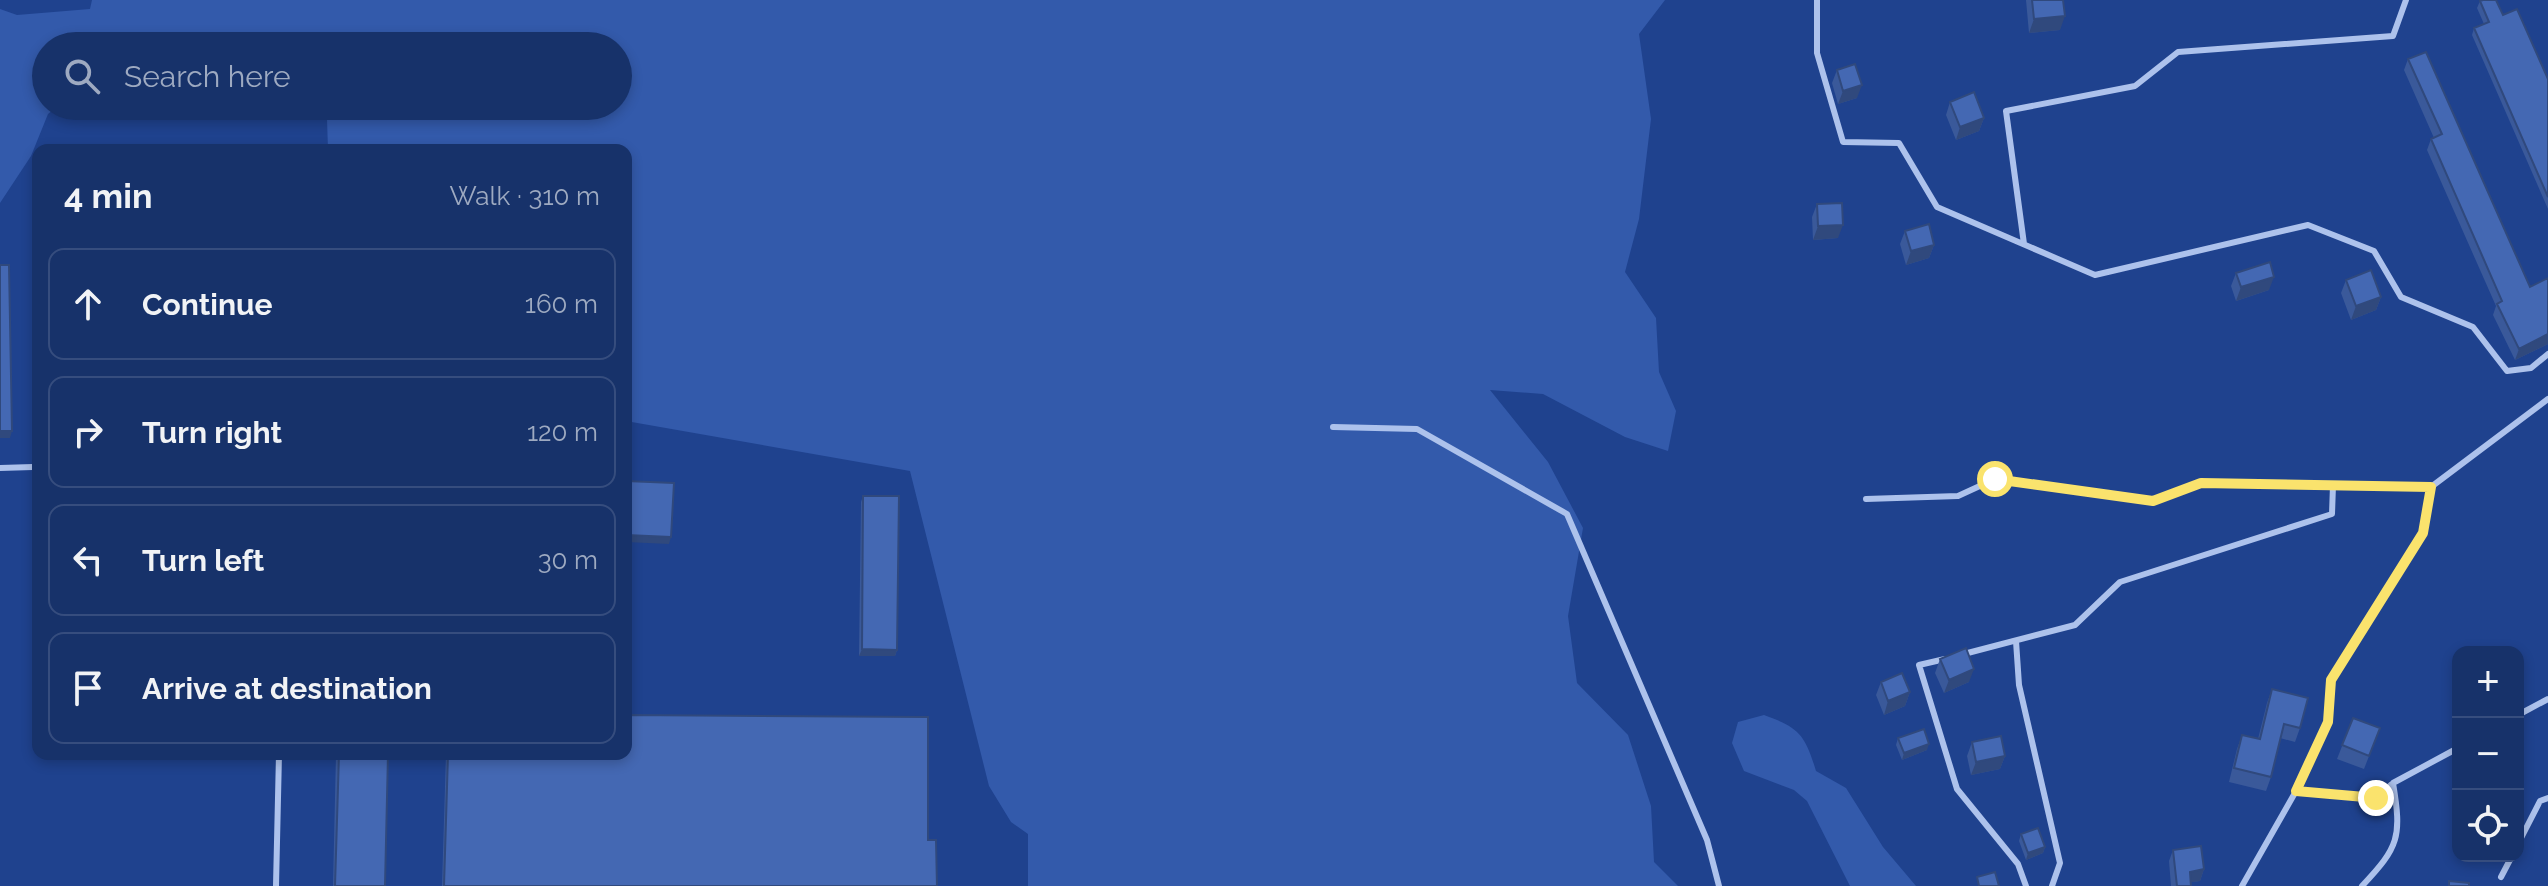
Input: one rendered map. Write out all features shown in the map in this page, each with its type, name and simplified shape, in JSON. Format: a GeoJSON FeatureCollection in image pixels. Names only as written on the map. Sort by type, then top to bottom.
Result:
{"type":"FeatureCollection","features":[{"type":"Feature","properties":{"kind":"lane"},"geometry":{"type":"LineString","coordinates":[[1817,0],[1817,53],[1843,142],[1899,143],[1937,207],[2095,275],[2308,225],[2374,251],[2401,297],[2473,327],[2507,371],[2531,368],[2548,354]]}},
{"type":"Feature","properties":{"kind":"lane"},"geometry":{"type":"LineString","coordinates":[[2024,244],[2006,111],[2135,86],[2178,52],[2393,36],[2406,0]]}},
{"type":"Feature","properties":{"kind":"lane"},"geometry":{"type":"LineString","coordinates":[[1866,499],[1958,496],[1995,479],[2153,501],[2201,483],[2431,487],[2548,399]]}},
{"type":"Feature","properties":{"kind":"lane"},"geometry":{"type":"LineString","coordinates":[[1333,427],[1417,429],[1567,514],[1707,840],[1719,886]]}},
{"type":"Feature","properties":{"kind":"lane"},"geometry":{"type":"LineString","coordinates":[[0,468],[32,467]]}},
{"type":"Feature","properties":{"kind":"lane"},"geometry":{"type":"LineString","coordinates":[[2026,886],[2018,864],[1957,789],[1919,665],[2075,625],[2120,582],[2332,514],[2333,485]]}},
{"type":"Feature","properties":{"kind":"lane"},"geometry":{"type":"LineString","coordinates":[[2242,886],[2296,791],[2328,722],[2331,680],[2423,533],[2431,487]]}},
{"type":"Feature","properties":{"kind":"lane"},"geometry":{"type":"LineString","coordinates":[[2016,641],[2019,685],[2060,863],[2052,886]]}},
{"type":"Feature","properties":{"kind":"lane"},"geometry":{"type":"LineString","coordinates":[[2524,712],[2548,699]]}},
{"type":"Feature","properties":{"kind":"lane"},"geometry":{"type":"LineString","coordinates":[[2296,791],[2376,798],[2393,783],[2452,751]]}},
{"type":"Feature","properties":{"kind":"lane"},"geometry":{"type":"LineString","coordinates":[[276,886],[279,760]]}},
{"type":"Feature","properties":{"kind":"lane"},"geometry":{"type":"LineString","coordinates":[[2362,886],[2391,855],[2399,821],[2393,783]]}},
{"type":"Feature","properties":{"kind":"lane"},"geometry":{"type":"LineString","coordinates":[[2524,832],[2540,801],[2548,798]]}},
{"type":"Feature","properties":{"kind":"lane"},"geometry":{"type":"LineString","coordinates":[[2501,877],[2509,862]]}},
{"type":"Feature","properties":{"kind":"shaded area"},"geometry":{"type":"Polygon","coordinates":[[[92,0],[1665,0],[1639,34],[1651,119],[1639,219],[1625,272],[1656,318],[1659,372],[1676,411],[1668,451],[1625,437],[1543,394],[1490,390],[1548,462],[1583,528],[1568,616],[1577,683],[1628,735],[1651,806],[1654,862],[1678,886],[1028,886],[1028,834],[1011,822],[989,786],[910,471],[632,422],[632,144],[328,144],[327,120],[632,120],[632,32],[32,32],[32,120],[46,120],[36,144],[32,144],[31,156],[0,203],[0,9],[17,15],[90,9],[92,0]]]}},
{"type":"Feature","properties":{"kind":"shaded area"},"geometry":{"type":"Polygon","coordinates":[[[1764,715],[1786,724],[1799,734],[1816,771],[1846,788],[1883,847],[1916,886],[1850,886],[1807,801],[1794,790],[1744,771],[1732,743],[1738,722],[1764,715]]]}},
{"type":"Feature","properties":{"kind":"building"},"geometry":{"type":"Polygon","coordinates":[[[2032,0],[2063,0],[2065,16],[2034,19],[2032,0]]]}},
{"type":"Feature","properties":{"kind":"building"},"geometry":{"type":"Polygon","coordinates":[[[2496,0],[2503,15],[2517,9],[2548,79],[2548,197],[2474,28],[2489,22],[2480,1],[2496,0]]]}},
{"type":"Feature","properties":{"kind":"building"},"geometry":{"type":"Polygon","coordinates":[[[2426,52],[2530,287],[2548,278],[2548,334],[2519,349],[2497,304],[2502,301],[2431,139],[2442,134],[2408,59],[2426,52]]]}},
{"type":"Feature","properties":{"kind":"building"},"geometry":{"type":"Polygon","coordinates":[[[1855,64],[1862,85],[1843,91],[1837,70],[1855,64]]]}},
{"type":"Feature","properties":{"kind":"building"},"geometry":{"type":"Polygon","coordinates":[[[1974,92],[1984,118],[1960,127],[1950,102],[1974,92]]]}},
{"type":"Feature","properties":{"kind":"building"},"geometry":{"type":"Polygon","coordinates":[[[1842,203],[1843,225],[1818,226],[1817,204],[1842,203]]]}},
{"type":"Feature","properties":{"kind":"building"},"geometry":{"type":"Polygon","coordinates":[[[1929,224],[1934,245],[1911,251],[1905,231],[1929,224]]]}},
{"type":"Feature","properties":{"kind":"building"},"geometry":{"type":"Polygon","coordinates":[[[2270,262],[2274,277],[2241,287],[2236,273],[2270,262]]]}},
{"type":"Feature","properties":{"kind":"building"},"geometry":{"type":"Polygon","coordinates":[[[0,265],[9,265],[12,431],[0,431],[0,265]]]}},
{"type":"Feature","properties":{"kind":"building"},"geometry":{"type":"Polygon","coordinates":[[[2371,270],[2381,297],[2356,306],[2346,280],[2371,270]]]}},
{"type":"Feature","properties":{"kind":"building"},"geometry":{"type":"Polygon","coordinates":[[[632,481],[674,483],[671,537],[632,535],[632,481]]]}},
{"type":"Feature","properties":{"kind":"building"},"geometry":{"type":"Polygon","coordinates":[[[863,496],[899,496],[897,650],[862,649],[863,496]]]}},
{"type":"Feature","properties":{"kind":"building"},"geometry":{"type":"Polygon","coordinates":[[[1966,648],[1974,669],[1949,680],[1940,659],[1966,648]]]}},
{"type":"Feature","properties":{"kind":"building"},"geometry":{"type":"Polygon","coordinates":[[[1902,673],[1910,692],[1888,701],[1881,682],[1902,673]]]}},
{"type":"Feature","properties":{"kind":"building"},"geometry":{"type":"Polygon","coordinates":[[[2272,689],[2308,698],[2300,728],[2284,724],[2271,777],[2234,768],[2242,735],[2260,739],[2272,689]]]}},
{"type":"Feature","properties":{"kind":"building"},"geometry":{"type":"Polygon","coordinates":[[[632,715],[928,717],[928,840],[936,840],[937,886],[444,886],[448,760],[632,760],[632,715]]]}},
{"type":"Feature","properties":{"kind":"building"},"geometry":{"type":"Polygon","coordinates":[[[2353,718],[2380,728],[2369,756],[2342,745],[2353,718]]]}},
{"type":"Feature","properties":{"kind":"building"},"geometry":{"type":"Polygon","coordinates":[[[1924,729],[1929,744],[1904,753],[1898,738],[1924,729]]]}},
{"type":"Feature","properties":{"kind":"building"},"geometry":{"type":"Polygon","coordinates":[[[2001,736],[2005,756],[1976,762],[1972,742],[2001,736]]]}},
{"type":"Feature","properties":{"kind":"building"},"geometry":{"type":"Polygon","coordinates":[[[339,760],[388,760],[385,886],[335,886],[339,760]]]}},
{"type":"Feature","properties":{"kind":"building"},"geometry":{"type":"Polygon","coordinates":[[[2038,828],[2045,847],[2028,853],[2021,834],[2038,828]]]}},
{"type":"Feature","properties":{"kind":"building"},"geometry":{"type":"Polygon","coordinates":[[[2201,846],[2204,869],[2190,872],[2191,886],[2177,886],[2173,850],[2201,846]]]}},
{"type":"Feature","properties":{"kind":"building"},"geometry":{"type":"Polygon","coordinates":[[[1995,872],[1999,886],[1979,886],[1977,877],[1995,872]]]}},
{"type":"Feature","properties":{"kind":"building"},"geometry":{"type":"Polygon","coordinates":[[[2449,881],[2469,883],[2469,886],[2449,886],[2449,881]]]}},
{"type":"Feature","properties":{"kind":"route"},"geometry":{"type":"LineString","coordinates":[[1995,479],[2153,501],[2201,483],[2431,487],[2423,533],[2331,680],[2328,722],[2296,791],[2376,798]]}}]}
